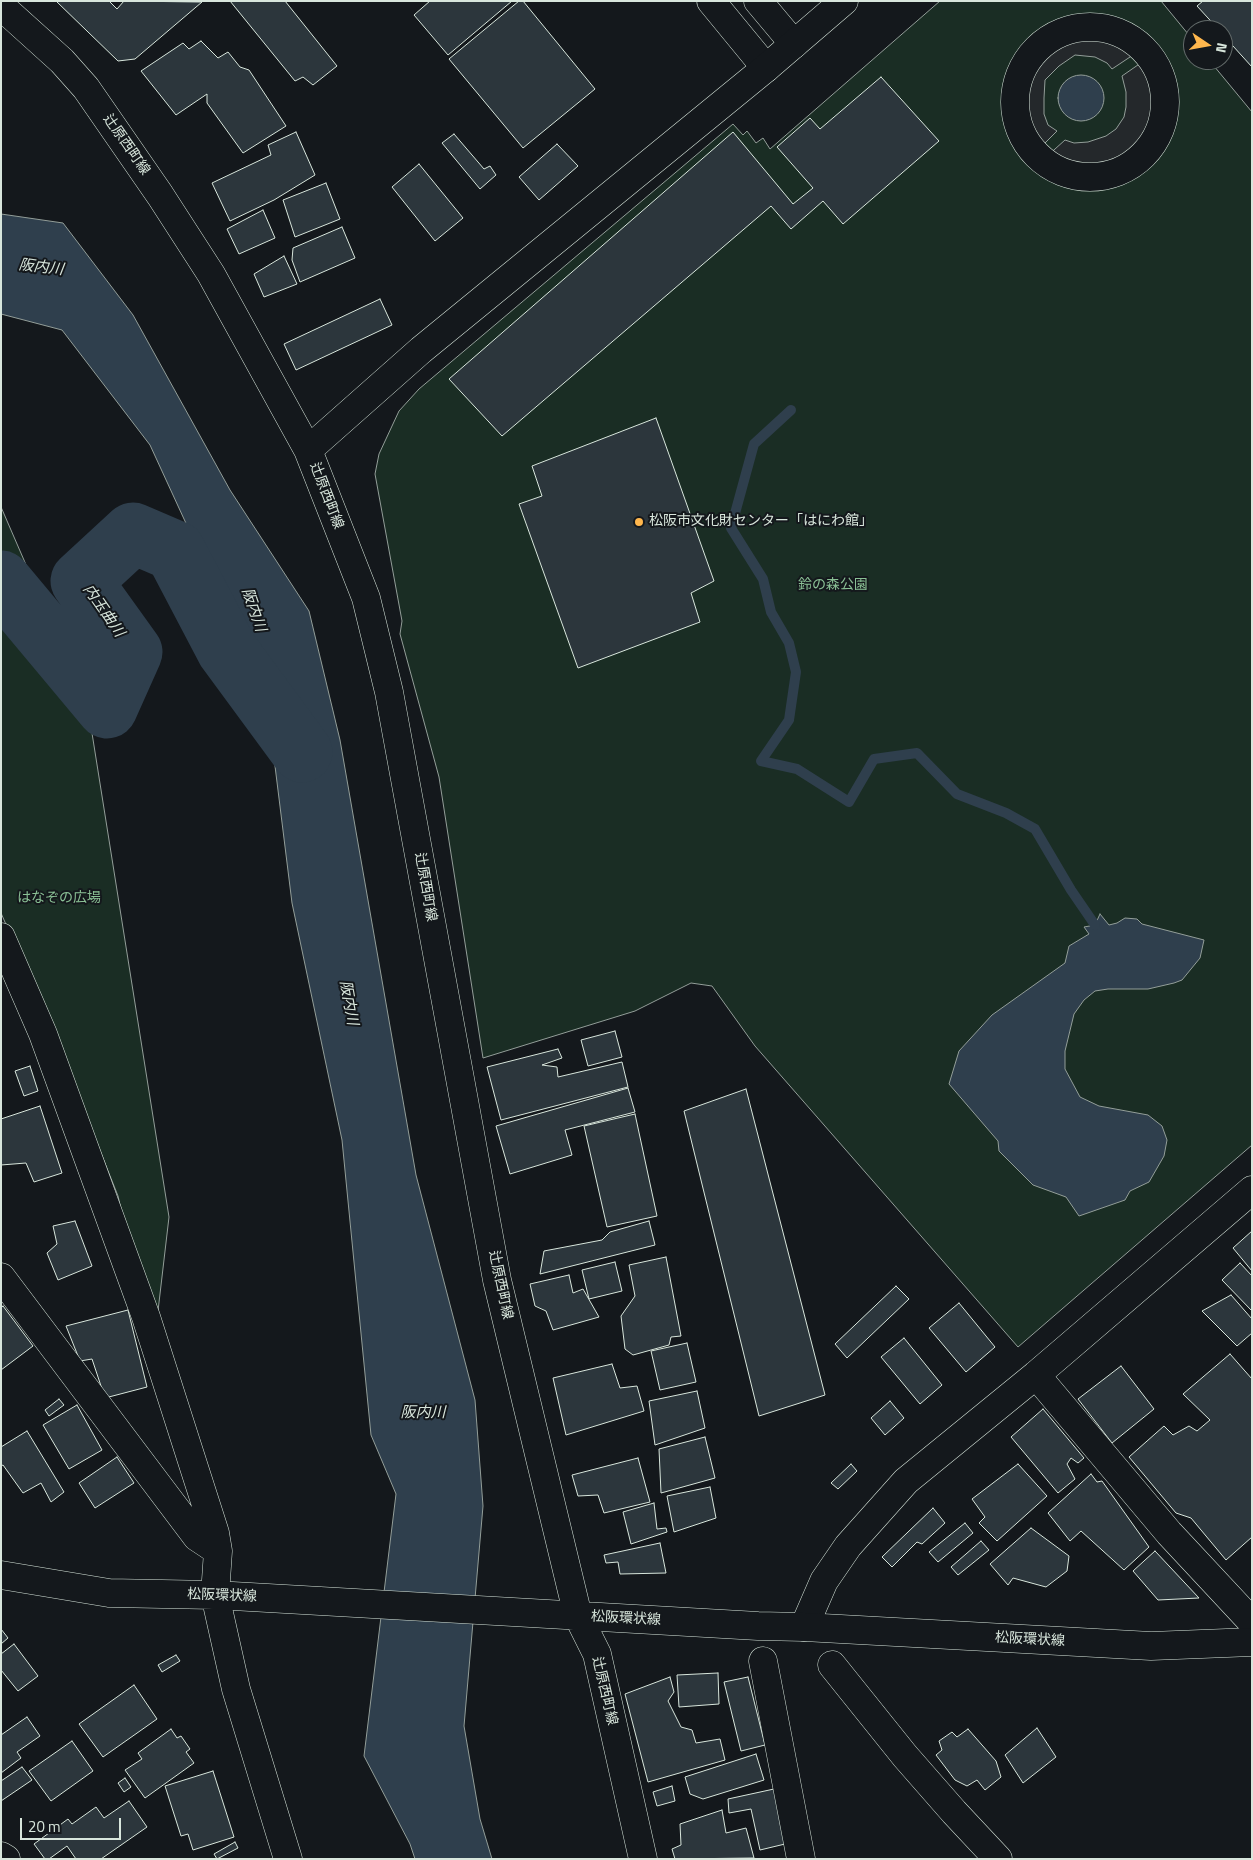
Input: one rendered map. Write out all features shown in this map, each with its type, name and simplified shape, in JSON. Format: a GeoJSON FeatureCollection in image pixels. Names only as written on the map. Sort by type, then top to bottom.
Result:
{"type":"FeatureCollection","features":[{"type":"Feature","properties":{"kind":"street"},"geometry":{"type":"LineString","coordinates":[[711,1],[766,68]]}},
{"type":"Feature","properties":{"kind":"street"},"geometry":{"type":"LineString","coordinates":[[758,1],[794,44]]}},
{"type":"Feature","properties":{"kind":"street"},"geometry":{"type":"LineString","coordinates":[[308,450],[429,344],[766,68],[844,1]]}},
{"type":"Feature","properties":{"kind":"street","name":"辻原西町線"},"geometry":{"type":"LineString","coordinates":[[1,6],[62,61],[86,88],[160,195],[211,274],[308,450],[366,598],[389,692],[497,1280],[578,1616],[596,1654],[643,1859]]}},
{"type":"Feature","properties":{"kind":"street"},"geometry":{"type":"LineString","coordinates":[[1084,27],[1110,30],[1133,40],[1150,57],[1161,78],[1165,102],[1161,125],[1150,147],[1133,164],[1112,174],[1088,178],[1064,174],[1042,161],[1025,142],[1016,118],[1015,92],[1022,68],[1038,47],[1060,33],[1084,27]]}},
{"type":"Feature","properties":{"kind":"street"},"geometry":{"type":"LineString","coordinates":[[1,937],[43,1034],[146,1317],[216,1533],[218,1551],[215,1595],[236,1689],[288,1859]]}},
{"type":"Feature","properties":{"kind":"street"},"geometry":{"type":"LineString","coordinates":[[804,1627],[824,1581],[848,1546],[906,1481],[1036,1375],[1252,1190]]}},
{"type":"Feature","properties":{"kind":"street"},"geometry":{"type":"LineString","coordinates":[[1,1276],[197,1537],[218,1551]]}},
{"type":"Feature","properties":{"kind":"street"},"geometry":{"type":"LineString","coordinates":[[1036,1375],[1169,1532],[1252,1622]]}},
{"type":"Feature","properties":{"kind":"street","name":"松阪環状線"},"geometry":{"type":"LineString","coordinates":[[1,1575],[109,1593],[215,1595],[1151,1646],[1252,1642]]}},
{"type":"Feature","properties":{"kind":"street"},"geometry":{"type":"LineString","coordinates":[[763,1661],[802,1859]]}},
{"type":"Feature","properties":{"kind":"street"},"geometry":{"type":"LineString","coordinates":[[832,1665],[905,1756],[998,1859]]}},
{"type":"Feature","properties":{"kind":"street"},"geometry":{"type":"LineString","coordinates":[[1,1856],[6,1859]]}},
{"type":"Feature","properties":{"kind":"green space","name":"鈴の森公園"},"geometry":{"type":"Polygon","coordinates":[[[940,1],[1161,1],[1183,28],[1183,70],[1217,70],[1252,112],[1252,1145],[1018,1347],[755,1046],[712,986],[691,983],[635,1011],[483,1058],[439,777],[400,634],[402,621],[375,474],[379,454],[399,411],[419,389],[733,124],[743,135],[747,131],[756,143],[763,138],[770,149],[940,1]]]}},
{"type":"Feature","properties":{"kind":"green space","name":"はなぞの広場"},"geometry":{"type":"Polygon","coordinates":[[[1,507],[88,708],[169,1217],[158,1311],[128,1239],[118,1196],[55,1037],[1,913],[1,507]]]}},
{"type":"Feature","properties":{"kind":"shaded area"},"geometry":{"type":"Polygon","coordinates":[[[1086,29],[1111,33],[1139,51],[1112,69],[1107,63],[1095,57],[1075,55],[1059,66],[1045,80],[1044,98],[1044,114],[1048,125],[1057,131],[1038,150],[1028,139],[1019,118],[1018,92],[1024,71],[1038,50],[1059,36],[1086,29]]]}},
{"type":"Feature","properties":{"kind":"shaded area"},"geometry":{"type":"Polygon","coordinates":[[[1148,58],[1158,79],[1162,102],[1158,125],[1148,145],[1131,162],[1111,172],[1087,175],[1065,171],[1045,158],[1065,140],[1074,143],[1088,142],[1106,136],[1116,129],[1124,117],[1126,107],[1126,92],[1122,76],[1148,58]]]}},
{"type":"Feature","properties":{"kind":"water"},"geometry":{"type":"Polygon","coordinates":[[[1077,75],[1085,75],[1094,79],[1100,85],[1104,98],[1100,111],[1094,117],[1085,121],[1077,121],[1068,117],[1062,111],[1058,102],[1058,94],[1062,85],[1068,79],[1077,75]]]}},
{"type":"Feature","properties":{"kind":"water","name":"阪内川"},"geometry":{"type":"Polygon","coordinates":[[[1,214],[63,223],[133,315],[230,490],[309,611],[340,740],[416,1175],[475,1400],[483,1506],[464,1726],[480,1819],[492,1859],[415,1859],[410,1844],[364,1756],[396,1494],[371,1435],[342,1140],[292,903],[273,750],[235,630],[150,445],[62,330],[1,314],[1,214]]]}},
{"type":"Feature","properties":{"kind":"water"},"geometry":{"type":"Polygon","coordinates":[[[1100,914],[1109,925],[1125,918],[1137,919],[1142,924],[1204,940],[1200,958],[1182,980],[1148,989],[1108,989],[1095,991],[1084,1000],[1074,1014],[1065,1051],[1065,1069],[1080,1097],[1099,1106],[1148,1115],[1162,1126],[1167,1140],[1164,1156],[1149,1182],[1130,1191],[1125,1200],[1079,1216],[1066,1197],[1033,1185],[999,1151],[998,1141],[949,1084],[959,1051],[992,1015],[1065,963],[1069,946],[1089,934],[1084,927],[1095,925],[1100,914]]]}},
{"type":"Feature","properties":{"kind":"building"},"geometry":{"type":"Polygon","coordinates":[[[56,1],[109,1],[117,9],[124,1],[202,2],[135,59],[118,61],[56,1]]]}},
{"type":"Feature","properties":{"kind":"building"},"geometry":{"type":"Polygon","coordinates":[[[230,1],[285,1],[337,66],[313,85],[303,77],[295,81],[230,1]]]}},
{"type":"Feature","properties":{"kind":"building"},"geometry":{"type":"Polygon","coordinates":[[[430,1],[512,1],[448,55],[414,15],[430,1]]]}},
{"type":"Feature","properties":{"kind":"building"},"geometry":{"type":"Polygon","coordinates":[[[519,1],[523,1],[595,89],[523,148],[449,59],[519,1]]]}},
{"type":"Feature","properties":{"kind":"building"},"geometry":{"type":"Polygon","coordinates":[[[1203,1],[1252,1],[1252,67],[1233,46],[1233,20],[1210,20],[1197,6],[1203,1]]]}},
{"type":"Feature","properties":{"kind":"building"},"geometry":{"type":"Polygon","coordinates":[[[201,41],[218,58],[228,52],[240,67],[249,70],[286,126],[243,153],[207,103],[207,94],[176,115],[141,71],[183,43],[189,49],[201,41]]]}},
{"type":"Feature","properties":{"kind":"building"},"geometry":{"type":"Polygon","coordinates":[[[881,77],[939,141],[843,224],[823,201],[791,229],[771,206],[502,436],[449,379],[733,132],[793,204],[813,188],[777,147],[810,118],[820,129],[881,77]]]}},
{"type":"Feature","properties":{"kind":"building"},"geometry":{"type":"Polygon","coordinates":[[[296,132],[315,175],[274,200],[230,221],[212,183],[271,155],[268,145],[296,132]]]}},
{"type":"Feature","properties":{"kind":"building"},"geometry":{"type":"Polygon","coordinates":[[[454,134],[484,169],[490,166],[496,175],[480,189],[442,143],[454,134]]]}},
{"type":"Feature","properties":{"kind":"building"},"geometry":{"type":"Polygon","coordinates":[[[557,144],[578,166],[539,200],[519,177],[557,144]]]}},
{"type":"Feature","properties":{"kind":"building"},"geometry":{"type":"Polygon","coordinates":[[[419,164],[463,218],[435,241],[392,187],[419,164]]]}},
{"type":"Feature","properties":{"kind":"building"},"geometry":{"type":"Polygon","coordinates":[[[326,183],[340,219],[295,237],[283,200],[326,183]]]}},
{"type":"Feature","properties":{"kind":"building"},"geometry":{"type":"Polygon","coordinates":[[[263,210],[275,238],[239,254],[227,229],[263,210]]]}},
{"type":"Feature","properties":{"kind":"building"},"geometry":{"type":"Polygon","coordinates":[[[342,227],[355,258],[300,282],[292,260],[293,248],[342,227]]]}},
{"type":"Feature","properties":{"kind":"building"},"geometry":{"type":"Polygon","coordinates":[[[284,256],[297,284],[264,297],[254,274],[284,256]]]}},
{"type":"Feature","properties":{"kind":"building"},"geometry":{"type":"Polygon","coordinates":[[[380,299],[392,325],[296,370],[284,344],[380,299]]]}},
{"type":"Feature","properties":{"kind":"building"},"geometry":{"type":"Polygon","coordinates":[[[656,418],[714,581],[691,593],[700,622],[578,668],[519,504],[542,496],[532,466],[656,418]]]}},
{"type":"Feature","properties":{"kind":"building"},"geometry":{"type":"Polygon","coordinates":[[[615,1031],[622,1057],[588,1066],[581,1040],[615,1031]]]}},
{"type":"Feature","properties":{"kind":"building"},"geometry":{"type":"Polygon","coordinates":[[[558,1049],[562,1058],[542,1065],[557,1067],[558,1077],[622,1062],[628,1087],[501,1120],[487,1067],[558,1049]]]}},
{"type":"Feature","properties":{"kind":"building"},"geometry":{"type":"Polygon","coordinates":[[[30,1066],[38,1091],[24,1096],[15,1071],[30,1066]]]}},
{"type":"Feature","properties":{"kind":"building"},"geometry":{"type":"Polygon","coordinates":[[[628,1088],[635,1112],[565,1130],[572,1155],[510,1174],[496,1126],[628,1088]]]}},
{"type":"Feature","properties":{"kind":"building"},"geometry":{"type":"Polygon","coordinates":[[[746,1089],[825,1395],[759,1416],[684,1111],[746,1089]]]}},
{"type":"Feature","properties":{"kind":"building"},"geometry":{"type":"Polygon","coordinates":[[[40,1106],[62,1173],[34,1182],[26,1163],[1,1165],[1,1119],[40,1106]]]}},
{"type":"Feature","properties":{"kind":"building"},"geometry":{"type":"Polygon","coordinates":[[[635,1114],[657,1216],[607,1227],[584,1126],[635,1114]]]}},
{"type":"Feature","properties":{"kind":"building"},"geometry":{"type":"Polygon","coordinates":[[[75,1221],[92,1266],[58,1280],[47,1253],[57,1244],[53,1226],[75,1221]]]}},
{"type":"Feature","properties":{"kind":"building"},"geometry":{"type":"Polygon","coordinates":[[[649,1221],[655,1245],[540,1274],[544,1251],[602,1240],[610,1232],[649,1221]]]}},
{"type":"Feature","properties":{"kind":"building"},"geometry":{"type":"Polygon","coordinates":[[[1252,1231],[1252,1271],[1233,1248],[1252,1231]]]}},
{"type":"Feature","properties":{"kind":"building"},"geometry":{"type":"Polygon","coordinates":[[[666,1257],[681,1336],[671,1337],[669,1345],[633,1355],[625,1349],[621,1316],[635,1296],[629,1265],[666,1257]]]}},
{"type":"Feature","properties":{"kind":"building"},"geometry":{"type":"Polygon","coordinates":[[[615,1262],[622,1291],[589,1299],[582,1270],[615,1262]]]}},
{"type":"Feature","properties":{"kind":"building"},"geometry":{"type":"Polygon","coordinates":[[[1240,1263],[1252,1276],[1252,1311],[1222,1280],[1240,1263]]]}},
{"type":"Feature","properties":{"kind":"building"},"geometry":{"type":"Polygon","coordinates":[[[569,1275],[573,1293],[583,1289],[599,1317],[553,1330],[546,1311],[535,1306],[530,1284],[569,1275]]]}},
{"type":"Feature","properties":{"kind":"building"},"geometry":{"type":"Polygon","coordinates":[[[896,1286],[909,1299],[847,1358],[835,1344],[896,1286]]]}},
{"type":"Feature","properties":{"kind":"building"},"geometry":{"type":"Polygon","coordinates":[[[1231,1295],[1252,1319],[1252,1333],[1237,1346],[1202,1311],[1231,1295]]]}},
{"type":"Feature","properties":{"kind":"building"},"geometry":{"type":"Polygon","coordinates":[[[959,1303],[995,1347],[966,1372],[929,1328],[959,1303]]]}},
{"type":"Feature","properties":{"kind":"building"},"geometry":{"type":"Polygon","coordinates":[[[3,1306],[33,1346],[1,1370],[1,1308],[3,1306]]]}},
{"type":"Feature","properties":{"kind":"building"},"geometry":{"type":"Polygon","coordinates":[[[128,1310],[147,1387],[105,1398],[92,1359],[80,1361],[66,1326],[128,1310]]]}},
{"type":"Feature","properties":{"kind":"building"},"geometry":{"type":"Polygon","coordinates":[[[904,1338],[942,1385],[920,1404],[881,1357],[904,1338]]]}},
{"type":"Feature","properties":{"kind":"building"},"geometry":{"type":"Polygon","coordinates":[[[687,1343],[696,1382],[660,1390],[651,1351],[687,1343]]]}},
{"type":"Feature","properties":{"kind":"building"},"geometry":{"type":"Polygon","coordinates":[[[1230,1354],[1252,1379],[1252,1537],[1226,1560],[1191,1518],[1176,1513],[1129,1457],[1164,1426],[1173,1435],[1189,1426],[1197,1431],[1210,1420],[1183,1394],[1230,1354]]]}},
{"type":"Feature","properties":{"kind":"building"},"geometry":{"type":"Polygon","coordinates":[[[612,1364],[620,1388],[637,1386],[644,1411],[566,1435],[553,1378],[612,1364]]]}},
{"type":"Feature","properties":{"kind":"building"},"geometry":{"type":"Polygon","coordinates":[[[1121,1366],[1154,1409],[1112,1443],[1078,1399],[1121,1366]]]}},
{"type":"Feature","properties":{"kind":"building"},"geometry":{"type":"Polygon","coordinates":[[[697,1391],[705,1428],[655,1445],[649,1401],[697,1391]]]}},
{"type":"Feature","properties":{"kind":"building"},"geometry":{"type":"Polygon","coordinates":[[[59,1399],[64,1405],[49,1416],[45,1410],[59,1399]]]}},
{"type":"Feature","properties":{"kind":"building"},"geometry":{"type":"Polygon","coordinates":[[[890,1401],[904,1418],[885,1435],[871,1418],[890,1401]]]}},
{"type":"Feature","properties":{"kind":"building"},"geometry":{"type":"Polygon","coordinates":[[[77,1405],[102,1450],[69,1469],[43,1425],[77,1405]]]}},
{"type":"Feature","properties":{"kind":"building"},"geometry":{"type":"Polygon","coordinates":[[[1043,1409],[1084,1458],[1078,1463],[1071,1458],[1067,1464],[1075,1479],[1058,1493],[1011,1437],[1043,1409]]]}},
{"type":"Feature","properties":{"kind":"building"},"geometry":{"type":"Polygon","coordinates":[[[27,1431],[64,1492],[51,1502],[41,1483],[23,1493],[3,1465],[1,1466],[1,1447],[27,1431]]]}},
{"type":"Feature","properties":{"kind":"building"},"geometry":{"type":"Polygon","coordinates":[[[705,1437],[715,1478],[661,1493],[659,1449],[705,1437]]]}},
{"type":"Feature","properties":{"kind":"building"},"geometry":{"type":"Polygon","coordinates":[[[117,1457],[134,1483],[95,1508],[79,1483],[117,1457]]]}},
{"type":"Feature","properties":{"kind":"building"},"geometry":{"type":"Polygon","coordinates":[[[638,1458],[650,1502],[604,1513],[598,1495],[578,1496],[572,1475],[638,1458]]]}},
{"type":"Feature","properties":{"kind":"building"},"geometry":{"type":"Polygon","coordinates":[[[851,1464],[857,1471],[838,1489],[831,1483],[851,1464]]]}},
{"type":"Feature","properties":{"kind":"building"},"geometry":{"type":"Polygon","coordinates":[[[1018,1464],[1047,1496],[997,1541],[979,1523],[985,1517],[972,1499],[1018,1464]]]}},
{"type":"Feature","properties":{"kind":"building"},"geometry":{"type":"Polygon","coordinates":[[[1091,1474],[1097,1482],[1102,1481],[1149,1547],[1124,1570],[1081,1531],[1070,1541],[1048,1513],[1091,1474]]]}},
{"type":"Feature","properties":{"kind":"building"},"geometry":{"type":"Polygon","coordinates":[[[710,1487],[716,1518],[674,1532],[667,1496],[710,1487]]]}},
{"type":"Feature","properties":{"kind":"building"},"geometry":{"type":"Polygon","coordinates":[[[654,1503],[657,1529],[666,1528],[667,1532],[631,1544],[623,1512],[654,1503]]]}},
{"type":"Feature","properties":{"kind":"building"},"geometry":{"type":"Polygon","coordinates":[[[933,1508],[945,1523],[922,1544],[917,1542],[892,1567],[882,1557],[933,1508]]]}},
{"type":"Feature","properties":{"kind":"building"},"geometry":{"type":"Polygon","coordinates":[[[965,1523],[973,1533],[938,1562],[929,1552],[965,1523]]]}},
{"type":"Feature","properties":{"kind":"building"},"geometry":{"type":"Polygon","coordinates":[[[1031,1528],[1069,1556],[1067,1571],[1046,1587],[1013,1578],[1008,1585],[990,1564],[1031,1528]]]}},
{"type":"Feature","properties":{"kind":"building"},"geometry":{"type":"Polygon","coordinates":[[[981,1541],[989,1550],[958,1575],[951,1567],[981,1541]]]}},
{"type":"Feature","properties":{"kind":"building"},"geometry":{"type":"Polygon","coordinates":[[[660,1543],[666,1573],[620,1574],[618,1562],[606,1563],[604,1555],[660,1543]]]}},
{"type":"Feature","properties":{"kind":"building"},"geometry":{"type":"Polygon","coordinates":[[[1155,1551],[1199,1598],[1158,1600],[1133,1571],[1155,1551]]]}},
{"type":"Feature","properties":{"kind":"building"},"geometry":{"type":"Polygon","coordinates":[[[1,1629],[8,1638],[1,1644],[1,1629]]]}},
{"type":"Feature","properties":{"kind":"building"},"geometry":{"type":"Polygon","coordinates":[[[14,1644],[38,1676],[18,1691],[1,1670],[1,1654],[14,1644]]]}},
{"type":"Feature","properties":{"kind":"building"},"geometry":{"type":"Polygon","coordinates":[[[176,1655],[180,1661],[162,1672],[158,1665],[176,1655]]]}},
{"type":"Feature","properties":{"kind":"building"},"geometry":{"type":"Polygon","coordinates":[[[718,1673],[719,1704],[679,1707],[677,1675],[718,1673]]]}},
{"type":"Feature","properties":{"kind":"building"},"geometry":{"type":"Polygon","coordinates":[[[670,1677],[674,1692],[668,1701],[681,1727],[692,1730],[696,1743],[720,1739],[725,1760],[648,1782],[625,1694],[670,1677]]]}},
{"type":"Feature","properties":{"kind":"building"},"geometry":{"type":"Polygon","coordinates":[[[748,1677],[765,1745],[741,1751],[724,1682],[748,1677]]]}},
{"type":"Feature","properties":{"kind":"building"},"geometry":{"type":"Polygon","coordinates":[[[134,1685],[157,1719],[103,1757],[79,1724],[134,1685]]]}},
{"type":"Feature","properties":{"kind":"building"},"geometry":{"type":"Polygon","coordinates":[[[27,1717],[40,1736],[17,1752],[21,1758],[1,1773],[1,1735],[27,1717]]]}},
{"type":"Feature","properties":{"kind":"building"},"geometry":{"type":"Polygon","coordinates":[[[1037,1728],[1056,1757],[1023,1783],[1005,1755],[1037,1728]]]}},
{"type":"Feature","properties":{"kind":"building"},"geometry":{"type":"Polygon","coordinates":[[[171,1729],[177,1738],[181,1736],[190,1749],[186,1752],[194,1763],[145,1798],[125,1770],[142,1759],[138,1753],[171,1729]]]}},
{"type":"Feature","properties":{"kind":"building"},"geometry":{"type":"Polygon","coordinates":[[[968,1729],[996,1761],[1001,1777],[985,1790],[977,1780],[967,1786],[955,1780],[936,1755],[942,1750],[939,1741],[952,1732],[957,1737],[968,1729]]]}},
{"type":"Feature","properties":{"kind":"building"},"geometry":{"type":"Polygon","coordinates":[[[72,1741],[93,1771],[51,1801],[29,1771],[72,1741]]]}},
{"type":"Feature","properties":{"kind":"building"},"geometry":{"type":"Polygon","coordinates":[[[756,1754],[764,1780],[703,1799],[690,1794],[685,1777],[756,1754]]]}},
{"type":"Feature","properties":{"kind":"building"},"geometry":{"type":"Polygon","coordinates":[[[22,1767],[32,1780],[1,1801],[1,1781],[22,1767]]]}},
{"type":"Feature","properties":{"kind":"building"},"geometry":{"type":"Polygon","coordinates":[[[213,1771],[234,1837],[193,1850],[188,1834],[181,1836],[165,1786],[213,1771]]]}},
{"type":"Feature","properties":{"kind":"building"},"geometry":{"type":"Polygon","coordinates":[[[125,1778],[131,1787],[124,1792],[118,1783],[125,1778]]]}},
{"type":"Feature","properties":{"kind":"building"},"geometry":{"type":"Polygon","coordinates":[[[672,1786],[675,1801],[657,1806],[653,1792],[672,1786]]]}},
{"type":"Feature","properties":{"kind":"building"},"geometry":{"type":"Polygon","coordinates":[[[774,1789],[785,1844],[760,1850],[751,1809],[729,1813],[728,1799],[774,1789]]]}},
{"type":"Feature","properties":{"kind":"building"},"geometry":{"type":"Polygon","coordinates":[[[129,1801],[147,1827],[101,1859],[76,1859],[67,1846],[49,1859],[45,1859],[34,1844],[68,1819],[72,1824],[96,1807],[104,1818],[129,1801]]]}},
{"type":"Feature","properties":{"kind":"building"},"geometry":{"type":"Polygon","coordinates":[[[722,1810],[726,1833],[746,1828],[754,1858],[675,1859],[672,1849],[681,1845],[680,1824],[722,1810]]]}},
{"type":"Feature","properties":{"kind":"building"},"geometry":{"type":"Polygon","coordinates":[[[235,1842],[238,1848],[217,1859],[214,1854],[235,1842]]]}},
{"type":"Feature","properties":{"kind":"waterway"},"geometry":{"type":"LineString","coordinates":[[791,410],[754,444],[731,528],[763,579],[771,612],[789,643],[796,672],[789,720],[761,761],[797,769],[849,802],[874,759],[917,753],[957,794],[1006,813],[1035,829],[1071,890],[1095,925]]}},
{"type":"Feature","properties":{"kind":"waterway","name":"内玉曲川"},"geometry":{"type":"LineString","coordinates":[[1,581],[107,708],[132,652],[81,581],[133,533],[175,551],[227,650],[302,752]]}},
{"type":"Feature","properties":{"kind":"place","name":"松阪市文化財センター「はにわ館」"},"geometry":{"type":"Point","coordinates":[639,522]}}]}
